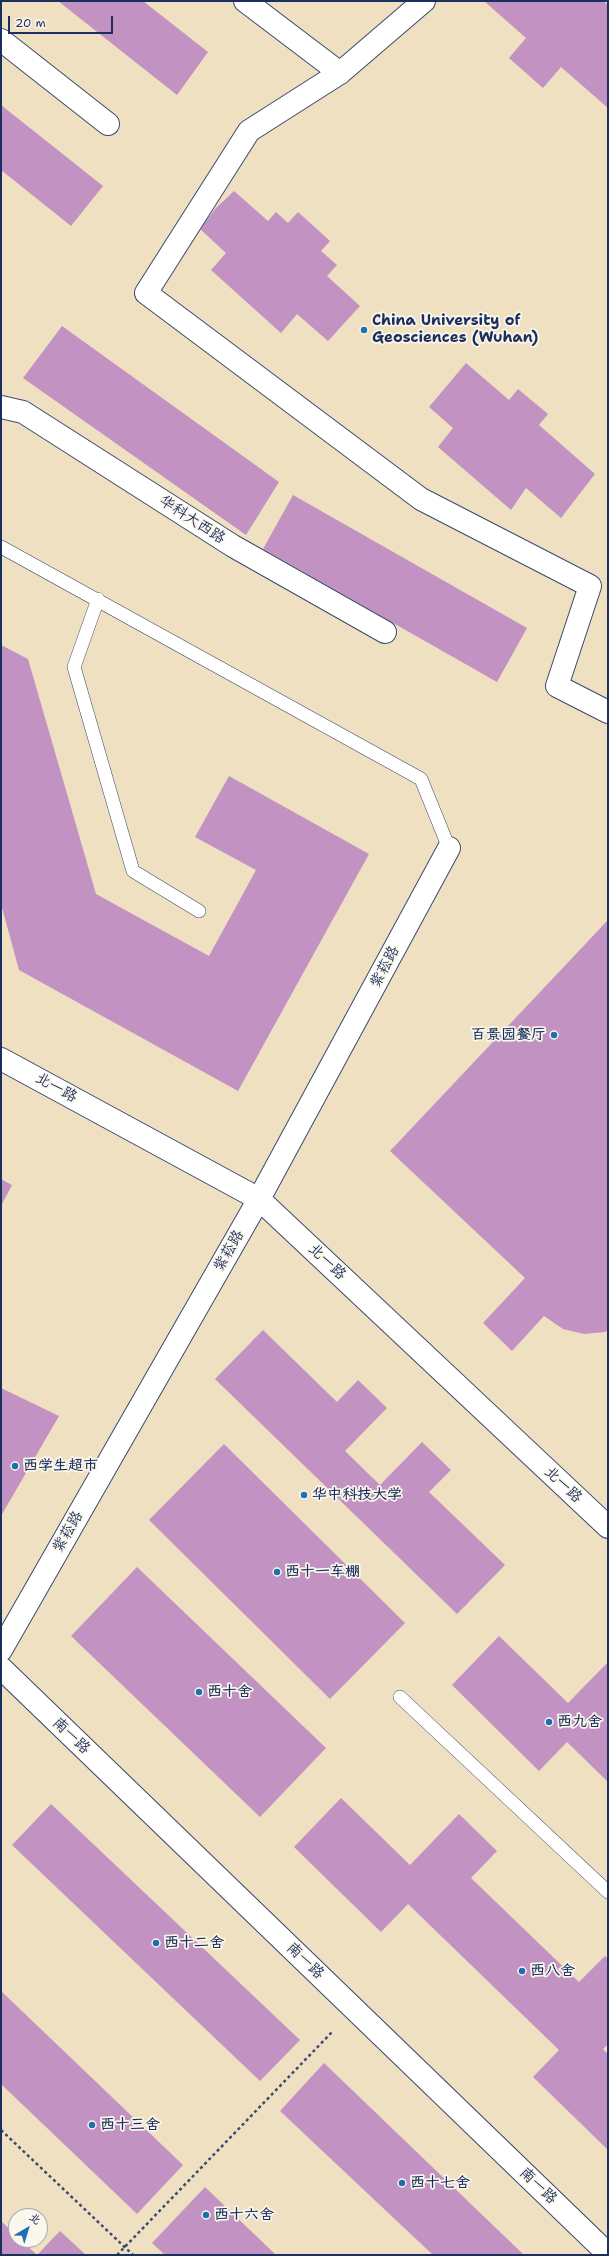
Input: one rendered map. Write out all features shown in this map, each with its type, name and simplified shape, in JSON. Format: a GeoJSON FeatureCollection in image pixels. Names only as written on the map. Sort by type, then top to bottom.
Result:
{"type":"FeatureCollection","features":[{"type":"Feature","properties":{"kind":"street"},"geometry":{"type":"LineString","coordinates":[[245,1],[340,73]]}},
{"type":"Feature","properties":{"kind":"street"},"geometry":{"type":"LineString","coordinates":[[424,1],[340,73],[249,131],[146,293],[421,499],[590,586],[557,686],[608,712]]}},
{"type":"Feature","properties":{"kind":"street"},"geometry":{"type":"LineString","coordinates":[[1,40],[108,124]]}},
{"type":"Feature","properties":{"kind":"street","name":"华科大西路"},"geometry":{"type":"LineString","coordinates":[[1,407],[23,412],[233,546],[385,632]]}},
{"type":"Feature","properties":{"kind":"street","name":"紫菘路"},"geometry":{"type":"LineString","coordinates":[[1,1650],[259,1199],[449,848]]}},
{"type":"Feature","properties":{"kind":"street","name":"北一路"},"geometry":{"type":"LineString","coordinates":[[1,1059],[259,1199],[608,1527]]}},
{"type":"Feature","properties":{"kind":"street","name":"南一路"},"geometry":{"type":"LineString","coordinates":[[1,1668],[608,2254]]}},
{"type":"Feature","properties":{"kind":"lane"},"geometry":{"type":"LineString","coordinates":[[1,547],[98,599],[421,779],[449,848]]}},
{"type":"Feature","properties":{"kind":"lane"},"geometry":{"type":"LineString","coordinates":[[98,599],[74,667],[133,871],[199,911]]}},
{"type":"Feature","properties":{"kind":"lane"},"geometry":{"type":"LineString","coordinates":[[400,1697],[608,1892]]}},
{"type":"Feature","properties":{"kind":"path"},"geometry":{"type":"LineString","coordinates":[[117,2255],[354,2009]]}},
{"type":"Feature","properties":{"kind":"path"},"geometry":{"type":"LineString","coordinates":[[1,2130],[133,2255]]}},
{"type":"Feature","properties":{"kind":"building"},"geometry":{"type":"Polygon","coordinates":[[[58,1],[143,1],[208,52],[177,95],[58,1]]]}},
{"type":"Feature","properties":{"kind":"building"},"geometry":{"type":"Polygon","coordinates":[[[484,1],[603,1],[608,5],[608,108],[561,67],[543,88],[509,58],[526,38],[484,1]]]}},
{"type":"Feature","properties":{"kind":"building"},"geometry":{"type":"Polygon","coordinates":[[[1,105],[103,186],[71,226],[1,170],[1,105]]]}},
{"type":"Feature","properties":{"kind":"building"},"geometry":{"type":"Polygon","coordinates":[[[234,191],[268,221],[276,212],[288,223],[298,212],[330,241],[321,251],[337,265],[327,276],[360,306],[328,341],[297,314],[281,333],[211,270],[226,253],[200,229],[215,209],[234,191]]]}},
{"type":"Feature","properties":{"kind":"building"},"geometry":{"type":"Polygon","coordinates":[[[62,326],[279,482],[246,535],[23,378],[62,326]]]}},
{"type":"Feature","properties":{"kind":"building"},"geometry":{"type":"Polygon","coordinates":[[[466,363],[509,400],[518,389],[548,414],[539,425],[595,474],[561,518],[526,488],[511,510],[438,447],[453,428],[429,407],[466,363]]]}},
{"type":"Feature","properties":{"kind":"building"},"geometry":{"type":"Polygon","coordinates":[[[293,495],[527,628],[497,682],[263,549],[293,495]]]}},
{"type":"Feature","properties":{"kind":"building"},"geometry":{"type":"Polygon","coordinates":[[[1,645],[28,659],[96,894],[209,956],[256,870],[195,837],[229,776],[369,854],[238,1091],[19,970],[1,904],[1,645]]]}},
{"type":"Feature","properties":{"kind":"building","name":"百景园餐厅"},"geometry":{"type":"Polygon","coordinates":[[[608,920],[608,1330],[605,1332],[584,1334],[563,1329],[544,1316],[512,1351],[483,1323],[525,1278],[390,1151],[608,920]]]}},
{"type":"Feature","properties":{"kind":"building"},"geometry":{"type":"Polygon","coordinates":[[[1,1179],[12,1185],[1,1206],[1,1179]]]}},
{"type":"Feature","properties":{"kind":"building"},"geometry":{"type":"Polygon","coordinates":[[[263,1330],[337,1402],[358,1380],[387,1408],[345,1451],[380,1485],[422,1442],[451,1470],[429,1492],[505,1565],[457,1614],[215,1379],[263,1330]]]}},
{"type":"Feature","properties":{"kind":"building","name":"西学生超市"},"geometry":{"type":"Polygon","coordinates":[[[1,1388],[59,1416],[1,1516],[1,1388]]]}},
{"type":"Feature","properties":{"kind":"building","name":"西十一车棚"},"geometry":{"type":"Polygon","coordinates":[[[224,1444],[405,1623],[330,1699],[149,1520],[224,1444]]]}},
{"type":"Feature","properties":{"kind":"building","name":"西十舍"},"geometry":{"type":"Polygon","coordinates":[[[137,1567],[326,1748],[260,1817],[71,1636],[137,1567]]]}},
{"type":"Feature","properties":{"kind":"building","name":"西九舍"},"geometry":{"type":"Polygon","coordinates":[[[499,1636],[568,1703],[608,1662],[608,1782],[567,1742],[539,1771],[452,1685],[499,1636]]]}},
{"type":"Feature","properties":{"kind":"building","name":"西八舍"},"geometry":{"type":"Polygon","coordinates":[[[341,1798],[410,1865],[459,1814],[497,1851],[471,1878],[579,1982],[605,1956],[608,1959],[608,2044],[603,2049],[608,2054],[608,2150],[533,2077],[559,2050],[408,1904],[381,1932],[294,1847],[341,1798]]]}},
{"type":"Feature","properties":{"kind":"building","name":"西十二舍"},"geometry":{"type":"Polygon","coordinates":[[[51,1804],[300,2040],[260,2081],[12,1845],[51,1804]]]}},
{"type":"Feature","properties":{"kind":"building","name":"西十三舍"},"geometry":{"type":"Polygon","coordinates":[[[1,1991],[183,2165],[137,2214],[1,2084],[1,1991]]]}},
{"type":"Feature","properties":{"kind":"building","name":"西十七舍"},"geometry":{"type":"Polygon","coordinates":[[[324,2063],[524,2255],[433,2255],[280,2111],[324,2063]]]}},
{"type":"Feature","properties":{"kind":"building","name":"西十六舍"},"geometry":{"type":"Polygon","coordinates":[[[205,2187],[276,2255],[165,2255],[152,2243],[205,2187]]]}},
{"type":"Feature","properties":{"kind":"building"},"geometry":{"type":"Polygon","coordinates":[[[1,2221],[8,2228],[8,2248],[30,2248],[37,2255],[1,2255],[1,2221]]]}},
{"type":"Feature","properties":{"kind":"building"},"geometry":{"type":"Polygon","coordinates":[[[60,2231],[86,2255],[37,2255],[44,2248],[48,2248],[48,2244],[60,2231]]]}},
{"type":"Feature","properties":{"kind":"place","name":"China University of Geosciences (Wuhan)"},"geometry":{"type":"Point","coordinates":[364,330]}},
{"type":"Feature","properties":{"kind":"place","name":"百景园餐厅"},"geometry":{"type":"Point","coordinates":[554,1035]}},
{"type":"Feature","properties":{"kind":"place","name":"西学生超市"},"geometry":{"type":"Point","coordinates":[15,1466]}},
{"type":"Feature","properties":{"kind":"place","name":"华中科技大学"},"geometry":{"type":"Point","coordinates":[304,1495]}},
{"type":"Feature","properties":{"kind":"place","name":"西十一车棚"},"geometry":{"type":"Point","coordinates":[277,1572]}},
{"type":"Feature","properties":{"kind":"place","name":"西十舍"},"geometry":{"type":"Point","coordinates":[199,1692]}},
{"type":"Feature","properties":{"kind":"place","name":"西九舍"},"geometry":{"type":"Point","coordinates":[549,1722]}},
{"type":"Feature","properties":{"kind":"place","name":"西十二舍"},"geometry":{"type":"Point","coordinates":[156,1943]}},
{"type":"Feature","properties":{"kind":"place","name":"西八舍"},"geometry":{"type":"Point","coordinates":[522,1971]}},
{"type":"Feature","properties":{"kind":"place","name":"西十三舍"},"geometry":{"type":"Point","coordinates":[92,2125]}},
{"type":"Feature","properties":{"kind":"place","name":"西十七舍"},"geometry":{"type":"Point","coordinates":[402,2183]}},
{"type":"Feature","properties":{"kind":"place","name":"西十六舍"},"geometry":{"type":"Point","coordinates":[206,2215]}}]}
